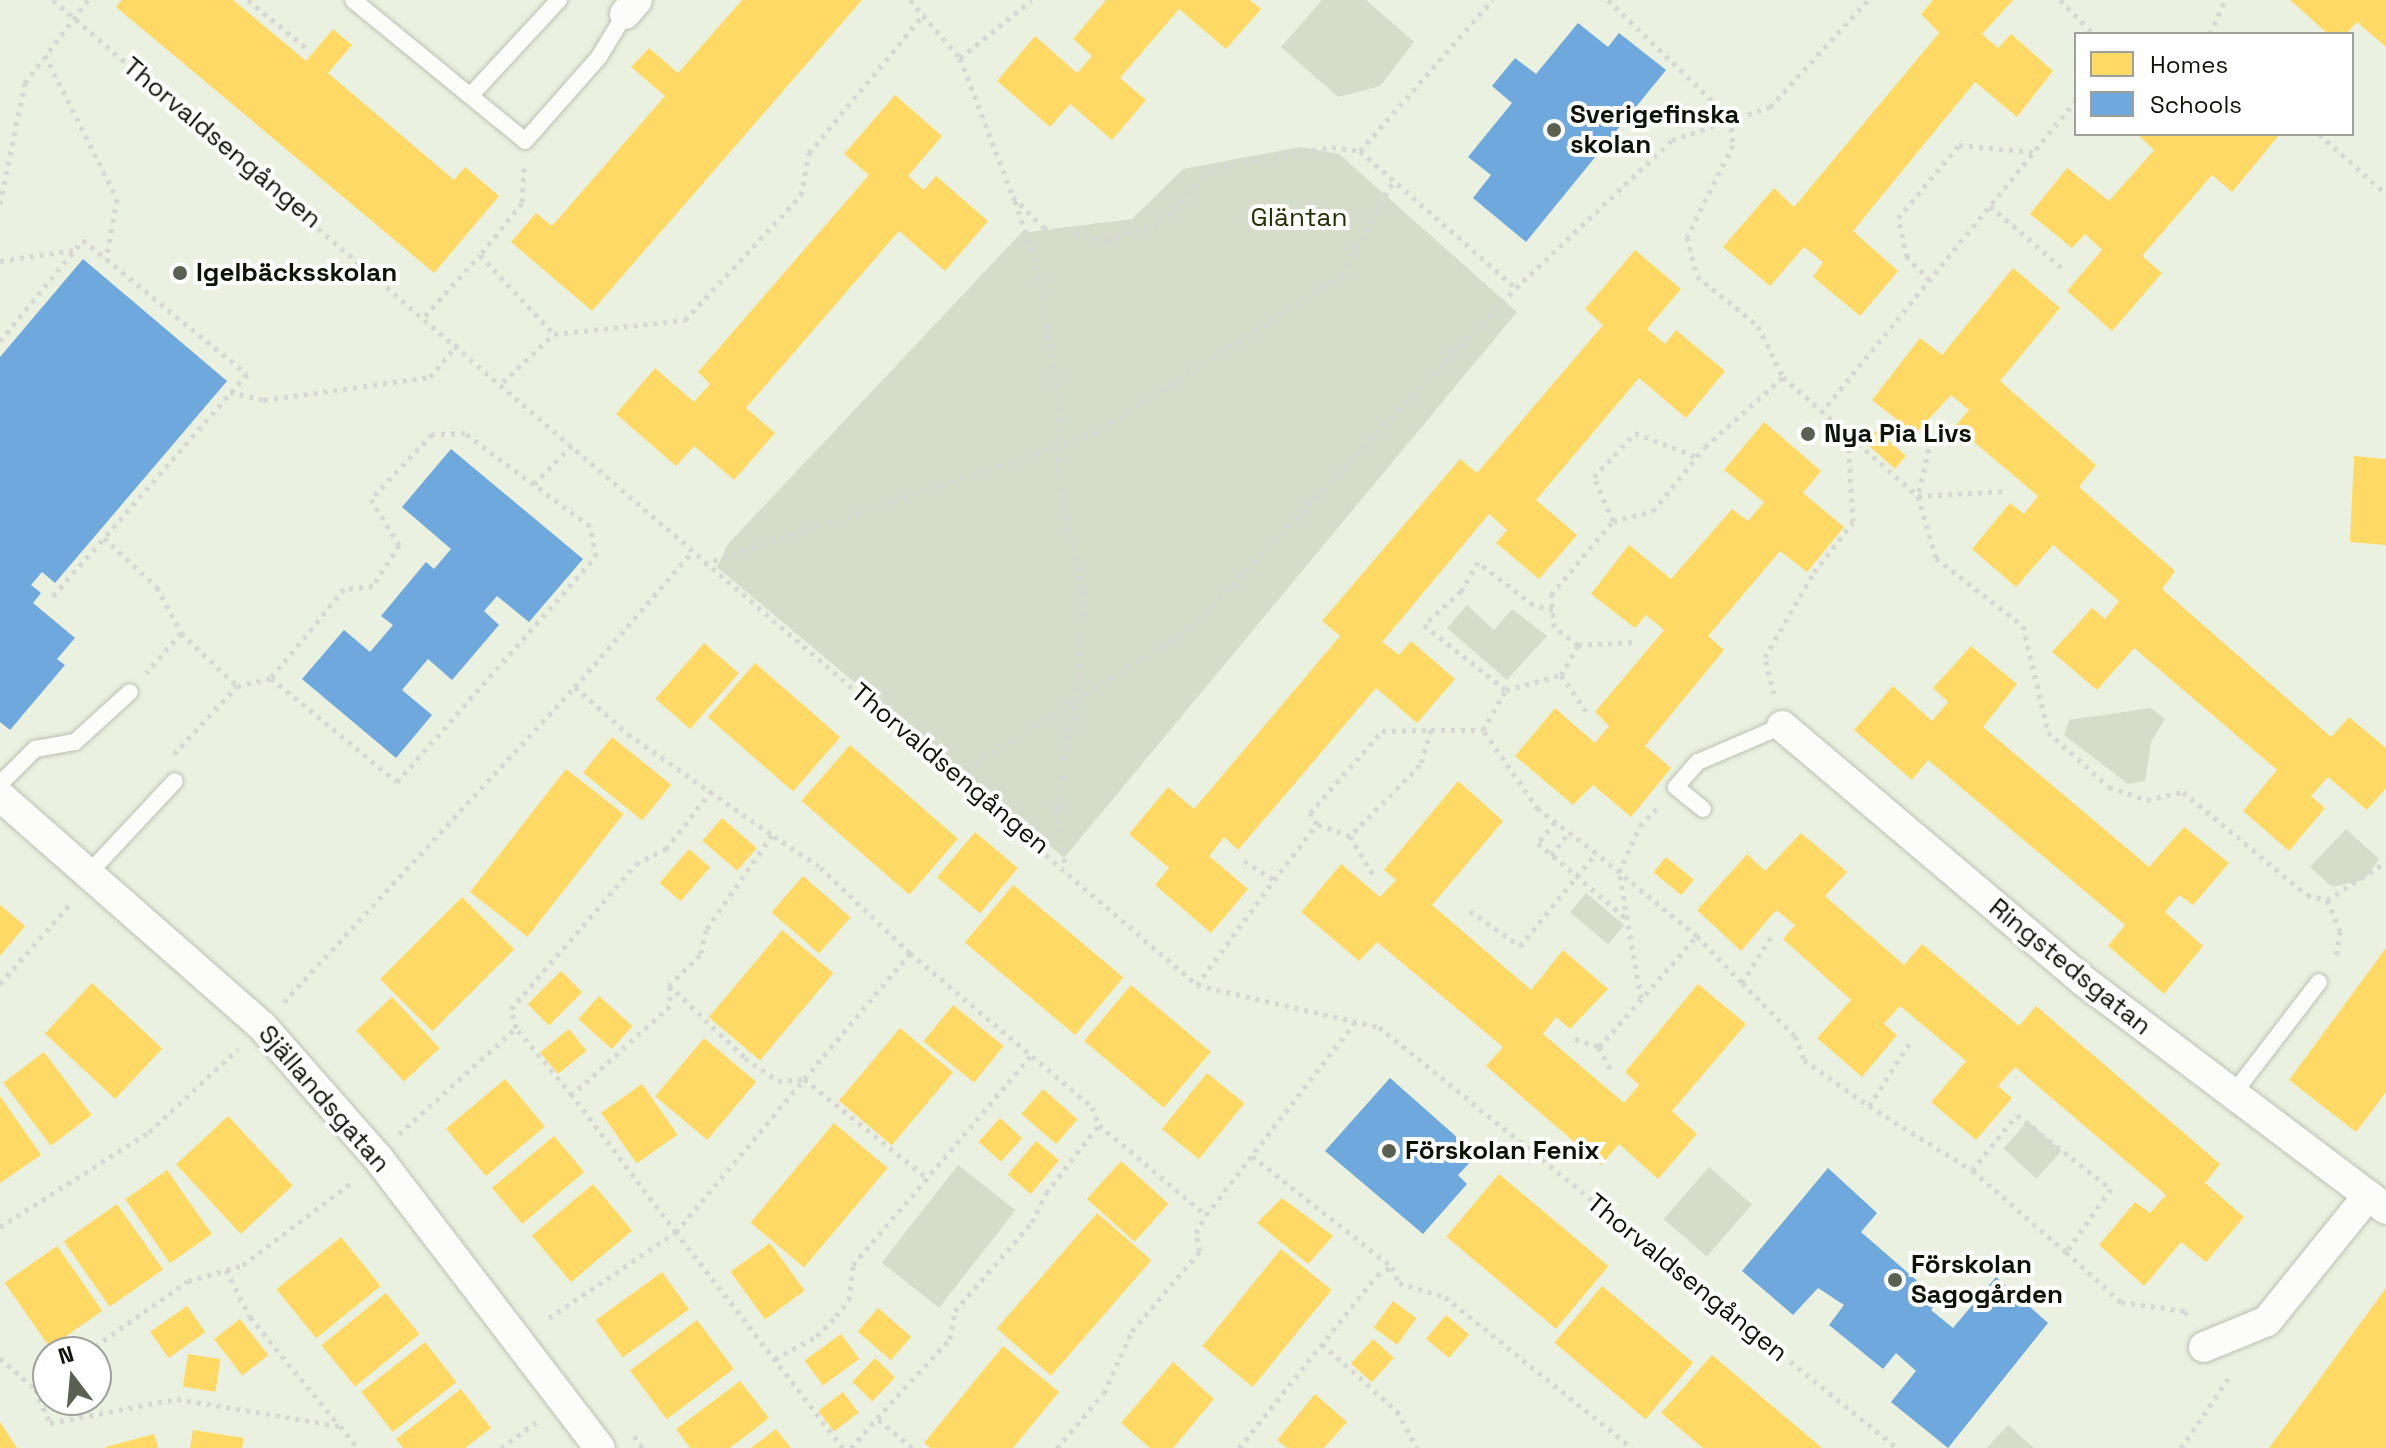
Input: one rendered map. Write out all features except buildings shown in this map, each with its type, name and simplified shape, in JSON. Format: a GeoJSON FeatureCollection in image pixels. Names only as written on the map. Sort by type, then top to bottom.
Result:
{"type":"FeatureCollection","features":[{"type":"Feature","properties":{"kind":"street","name":"Ringstedsgatan"},"geometry":{"type":"LineString","coordinates":[[1782,726],[2085,982],[2233,1094],[2380,1195],[2267,1321],[2204,1347]]}},
{"type":"Feature","properties":{"kind":"street","name":"Själlandsgatan"},"geometry":{"type":"LineString","coordinates":[[0,796],[262,1026],[378,1158],[600,1448]]}},
{"type":"Feature","properties":{"kind":"lane"},"geometry":{"type":"LineString","coordinates":[[353,0],[525,141],[599,57],[631,7]]}},
{"type":"Feature","properties":{"kind":"lane"},"geometry":{"type":"LineString","coordinates":[[470,96],[559,0]]}},
{"type":"Feature","properties":{"kind":"lane"},"geometry":{"type":"LineString","coordinates":[[0,784],[35,749],[75,742],[130,692]]}},
{"type":"Feature","properties":{"kind":"lane"},"geometry":{"type":"LineString","coordinates":[[1703,809],[1676,787],[1698,762],[1782,726]]}},
{"type":"Feature","properties":{"kind":"lane"},"geometry":{"type":"LineString","coordinates":[[88,874],[175,781]]}},
{"type":"Feature","properties":{"kind":"lane"},"geometry":{"type":"LineString","coordinates":[[2233,1094],[2319,982]]}},
{"type":"Feature","properties":{"kind":"path","name":"Thorvaldsengången"},"geometry":{"type":"LineString","coordinates":[[53,0],[503,382],[704,564],[958,774],[1197,985],[1379,1027],[1897,1448]]}},
{"type":"Feature","properties":{"kind":"path"},"geometry":{"type":"LineString","coordinates":[[0,204],[25,83],[88,0]]}},
{"type":"Feature","properties":{"kind":"path"},"geometry":{"type":"LineString","coordinates":[[248,0],[310,51]]}},
{"type":"Feature","properties":{"kind":"path"},"geometry":{"type":"LineString","coordinates":[[910,0],[960,58],[1036,265],[1059,397],[1057,468],[1083,592],[1075,705],[1056,809],[1065,866]]}},
{"type":"Feature","properties":{"kind":"path"},"geometry":{"type":"LineString","coordinates":[[960,58],[1032,0]]}},
{"type":"Feature","properties":{"kind":"path"},"geometry":{"type":"LineString","coordinates":[[1360,151],[1492,0]]}},
{"type":"Feature","properties":{"kind":"path"},"geometry":{"type":"LineString","coordinates":[[1608,0],[1730,118],[1733,145],[1687,237],[1697,276],[1758,326],[1783,377],[1918,496],[2007,491]]}},
{"type":"Feature","properties":{"kind":"path"},"geometry":{"type":"LineString","coordinates":[[958,774],[1075,705],[1191,628],[1516,288],[1672,140],[1770,107],[1868,0]]}},
{"type":"Feature","properties":{"kind":"path"},"geometry":{"type":"LineString","coordinates":[[2060,0],[2092,32]]}},
{"type":"Feature","properties":{"kind":"path"},"geometry":{"type":"LineString","coordinates":[[2211,32],[2225,0]]}},
{"type":"Feature","properties":{"kind":"path"},"geometry":{"type":"LineString","coordinates":[[503,382],[554,334],[685,320],[801,195],[809,153],[924,14]]}},
{"type":"Feature","properties":{"kind":"path"},"geometry":{"type":"LineString","coordinates":[[45,55],[117,199],[106,259]]}},
{"type":"Feature","properties":{"kind":"path"},"geometry":{"type":"LineString","coordinates":[[1821,413],[2074,102]]}},
{"type":"Feature","properties":{"kind":"path"},"geometry":{"type":"LineString","coordinates":[[2321,136],[2386,194]]}},
{"type":"Feature","properties":{"kind":"path"},"geometry":{"type":"LineString","coordinates":[[425,316],[522,203],[525,141]]}},
{"type":"Feature","properties":{"kind":"path"},"geometry":{"type":"LineString","coordinates":[[1930,280],[1907,257],[1898,218],[1959,145],[2034,152]]}},
{"type":"Feature","properties":{"kind":"path"},"geometry":{"type":"LineString","coordinates":[[1013,197],[1044,228],[1106,240],[1160,223],[1214,167],[1332,147],[1360,151],[1516,288]]}},
{"type":"Feature","properties":{"kind":"path"},"geometry":{"type":"LineString","coordinates":[[704,564],[1094,434],[1342,275],[1394,180]]}},
{"type":"Feature","properties":{"kind":"path"},"geometry":{"type":"LineString","coordinates":[[1990,206],[2061,267]]}},
{"type":"Feature","properties":{"kind":"path"},"geometry":{"type":"LineString","coordinates":[[0,341],[83,240],[247,374],[53,596]]}},
{"type":"Feature","properties":{"kind":"path"},"geometry":{"type":"LineString","coordinates":[[0,261],[75,250]]}},
{"type":"Feature","properties":{"kind":"path"},"geometry":{"type":"LineString","coordinates":[[480,255],[554,334]]}},
{"type":"Feature","properties":{"kind":"path"},"geometry":{"type":"LineString","coordinates":[[230,392],[264,400],[430,377],[458,344]]}},
{"type":"Feature","properties":{"kind":"path"},"geometry":{"type":"LineString","coordinates":[[1632,642],[1578,645],[1554,627],[1551,595],[1613,521],[1653,511],[1697,457],[1783,377]]}},
{"type":"Feature","properties":{"kind":"path"},"geometry":{"type":"LineString","coordinates":[[175,781],[159,769],[237,686],[271,678],[344,589],[373,586],[399,545],[371,499],[432,434],[465,433],[590,526],[596,556],[397,782],[271,678]]}},
{"type":"Feature","properties":{"kind":"path"},"geometry":{"type":"LineString","coordinates":[[1613,521],[1594,477],[1635,433],[1697,457]]}},
{"type":"Feature","properties":{"kind":"path"},"geometry":{"type":"LineString","coordinates":[[1782,726],[1765,657],[1814,572],[1853,522],[1848,436]]}},
{"type":"Feature","properties":{"kind":"path"},"geometry":{"type":"LineString","coordinates":[[1931,439],[1918,496],[1936,558],[2023,626],[2048,732],[2109,787],[2147,800],[2183,792],[2307,895],[2327,900],[2386,862]]}},
{"type":"Feature","properties":{"kind":"path"},"geometry":{"type":"LineString","coordinates":[[534,484],[572,445]]}},
{"type":"Feature","properties":{"kind":"path"},"geometry":{"type":"LineString","coordinates":[[104,538],[157,587],[181,633],[237,686]]}},
{"type":"Feature","properties":{"kind":"path"},"geometry":{"type":"LineString","coordinates":[[0,1227],[149,1132],[262,1026],[575,687],[692,552]]}},
{"type":"Feature","properties":{"kind":"path"},"geometry":{"type":"LineString","coordinates":[[1506,690],[1424,625],[1461,591],[1478,562],[1533,605],[1553,610]]}},
{"type":"Feature","properties":{"kind":"path"},"geometry":{"type":"LineString","coordinates":[[130,692],[181,633]]}},
{"type":"Feature","properties":{"kind":"path"},"geometry":{"type":"LineString","coordinates":[[1483,730],[1506,690],[1561,675],[1578,645]]}},
{"type":"Feature","properties":{"kind":"path"},"geometry":{"type":"LineString","coordinates":[[1561,675],[1589,715]]}},
{"type":"Feature","properties":{"kind":"path"},"geometry":{"type":"LineString","coordinates":[[575,687],[628,734],[819,866],[910,953],[1092,1107],[1099,1125],[1206,1215]]}},
{"type":"Feature","properties":{"kind":"path"},"geometry":{"type":"LineString","coordinates":[[1350,836],[1420,765],[1431,730]]}},
{"type":"Feature","properties":{"kind":"path"},"geometry":{"type":"LineString","coordinates":[[1375,878],[1350,836],[1317,824],[1310,813],[1382,731],[1483,730]]}},
{"type":"Feature","properties":{"kind":"path"},"geometry":{"type":"LineString","coordinates":[[1483,730],[1538,809],[1697,936],[1795,1036],[1804,1060],[1869,1106],[1972,1170],[2121,1302],[2185,1311],[2204,1347]]}},
{"type":"Feature","properties":{"kind":"path"},"geometry":{"type":"LineString","coordinates":[[1641,999],[1619,872],[1640,826],[1676,787]]}},
{"type":"Feature","properties":{"kind":"path"},"geometry":{"type":"LineString","coordinates":[[712,790],[666,849],[636,864],[511,1009],[516,1028],[572,1095],[843,1448]]}},
{"type":"Feature","properties":{"kind":"path"},"geometry":{"type":"LineString","coordinates":[[1555,822],[1538,843],[1627,920]]}},
{"type":"Feature","properties":{"kind":"path"},"geometry":{"type":"LineString","coordinates":[[1197,985],[1317,824]]}},
{"type":"Feature","properties":{"kind":"path"},"geometry":{"type":"LineString","coordinates":[[1551,855],[1569,833]]}},
{"type":"Feature","properties":{"kind":"path"},"geometry":{"type":"LineString","coordinates":[[572,1095],[670,1006],[669,985],[700,955],[706,930],[772,835]]}},
{"type":"Feature","properties":{"kind":"path"},"geometry":{"type":"LineString","coordinates":[[1470,911],[1520,946],[1596,853]]}},
{"type":"Feature","properties":{"kind":"path"},"geometry":{"type":"LineString","coordinates":[[1244,861],[1274,880]]}},
{"type":"Feature","properties":{"kind":"path"},"geometry":{"type":"LineString","coordinates":[[2319,982],[2336,964],[2340,931],[2327,900]]}},
{"type":"Feature","properties":{"kind":"path"},"geometry":{"type":"LineString","coordinates":[[0,984],[70,904]]}},
{"type":"Feature","properties":{"kind":"path"},"geometry":{"type":"LineString","coordinates":[[1599,1047],[1697,936]]}},
{"type":"Feature","properties":{"kind":"path"},"geometry":{"type":"LineString","coordinates":[[1742,983],[1771,937]]}},
{"type":"Feature","properties":{"kind":"path"},"geometry":{"type":"LineString","coordinates":[[549,1318],[676,1232],[910,953]]}},
{"type":"Feature","properties":{"kind":"path"},"geometry":{"type":"LineString","coordinates":[[669,985],[745,1058],[778,1081],[804,1079],[926,1177]]}},
{"type":"Feature","properties":{"kind":"path"},"geometry":{"type":"LineString","coordinates":[[1057,1448],[1104,1393],[1132,1331],[1200,1251],[1196,1233],[1206,1215],[1355,1022]]}},
{"type":"Feature","properties":{"kind":"path"},"geometry":{"type":"LineString","coordinates":[[399,1135],[516,1028]]}},
{"type":"Feature","properties":{"kind":"path"},"geometry":{"type":"LineString","coordinates":[[1575,1039],[1599,1047],[1612,1072]]}},
{"type":"Feature","properties":{"kind":"path"},"geometry":{"type":"LineString","coordinates":[[1869,1106],[1909,1044]]}},
{"type":"Feature","properties":{"kind":"path"},"geometry":{"type":"LineString","coordinates":[[775,1359],[817,1336],[849,1300],[853,1265],[1032,1056]]}},
{"type":"Feature","properties":{"kind":"path"},"geometry":{"type":"LineString","coordinates":[[1972,1170],[2017,1115],[2111,1189],[2066,1252]]}},
{"type":"Feature","properties":{"kind":"path"},"geometry":{"type":"LineString","coordinates":[[851,1448],[950,1339],[955,1311],[1032,1222],[1046,1193],[1099,1125]]}},
{"type":"Feature","properties":{"kind":"path"},"geometry":{"type":"LineString","coordinates":[[1252,1156],[1392,1267],[1399,1283],[1445,1297],[1632,1448]]}},
{"type":"Feature","properties":{"kind":"path"},"geometry":{"type":"LineString","coordinates":[[110,1336],[188,1281],[243,1265],[351,1183]]}},
{"type":"Feature","properties":{"kind":"path"},"geometry":{"type":"LineString","coordinates":[[1239,1448],[1377,1275],[1392,1267]]}},
{"type":"Feature","properties":{"kind":"path"},"geometry":{"type":"LineString","coordinates":[[226,1270],[250,1317],[358,1448]]}},
{"type":"Feature","properties":{"kind":"path"},"geometry":{"type":"LineString","coordinates":[[1322,1344],[1397,1411],[1417,1448]]}},
{"type":"Feature","properties":{"kind":"path"},"geometry":{"type":"LineString","coordinates":[[0,1358],[32,1386]]}},
{"type":"Feature","properties":{"kind":"path"},"geometry":{"type":"LineString","coordinates":[[2181,1448],[2236,1367]]}},
{"type":"Feature","properties":{"kind":"path"},"geometry":{"type":"LineString","coordinates":[[112,1411],[177,1399],[340,1426]]}},
{"type":"Feature","properties":{"kind":"path"},"geometry":{"type":"LineString","coordinates":[[47,1416],[50,1423],[87,1416]]}},
{"type":"Feature","properties":{"kind":"path"},"geometry":{"type":"LineString","coordinates":[[877,1418],[912,1448]]}},
{"type":"Feature","properties":{"kind":"path"},"geometry":{"type":"LineString","coordinates":[[501,1448],[537,1421]]}},
{"type":"Feature","properties":{"kind":"green space"},"geometry":{"type":"Polygon","coordinates":[[[1322,0],[1366,0],[1414,42],[1380,86],[1338,97],[1281,47],[1322,0]]]}},
{"type":"Feature","properties":{"kind":"green space","name":"Gläntan"},"geometry":{"type":"Polygon","coordinates":[[[1300,147],[1339,154],[1517,312],[1064,858],[717,567],[728,544],[1021,233],[1132,219],[1183,169],[1300,147]]]}},
{"type":"Feature","properties":{"kind":"green space"},"geometry":{"type":"Polygon","coordinates":[[[1467,605],[1494,630],[1512,609],[1547,636],[1507,680],[1447,628],[1467,605]]]}},
{"type":"Feature","properties":{"kind":"green space"},"geometry":{"type":"Polygon","coordinates":[[[2151,708],[2165,719],[2151,742],[2145,781],[2128,784],[2064,735],[2069,720],[2151,708]]]}},
{"type":"Feature","properties":{"kind":"green space"},"geometry":{"type":"Polygon","coordinates":[[[2346,829],[2379,859],[2364,880],[2332,887],[2310,867],[2346,829]]]}},
{"type":"Feature","properties":{"kind":"green space"},"geometry":{"type":"Polygon","coordinates":[[[1586,893],[1624,925],[1608,944],[1570,912],[1586,893]]]}},
{"type":"Feature","properties":{"kind":"green space"},"geometry":{"type":"Polygon","coordinates":[[[2028,1121],[2061,1151],[2037,1179],[2003,1148],[2028,1121]]]}},
{"type":"Feature","properties":{"kind":"green space"},"geometry":{"type":"Polygon","coordinates":[[[958,1165],[1016,1210],[939,1308],[882,1263],[958,1165]]]}},
{"type":"Feature","properties":{"kind":"green space"},"geometry":{"type":"Polygon","coordinates":[[[1709,1167],[1752,1204],[1707,1256],[1664,1219],[1709,1167]]]}},
{"type":"Feature","properties":{"kind":"green space"},"geometry":{"type":"Polygon","coordinates":[[[2008,1425],[2034,1448],[1987,1448],[2008,1425]]]}},
{"type":"Feature","properties":{"kind":"place","name":"Sverigefinska skolan"},"geometry":{"type":"Point","coordinates":[1554,130]}},
{"type":"Feature","properties":{"kind":"place","name":"Igelbäcksskolan"},"geometry":{"type":"Point","coordinates":[180,273]}},
{"type":"Feature","properties":{"kind":"place","name":"Nya Pia Livs"},"geometry":{"type":"Point","coordinates":[1808,434]}},
{"type":"Feature","properties":{"kind":"place","name":"Förskolan Fenix"},"geometry":{"type":"Point","coordinates":[1389,1151]}},
{"type":"Feature","properties":{"kind":"place","name":"Förskolan Sagogården"},"geometry":{"type":"Point","coordinates":[1895,1280]}}]}
